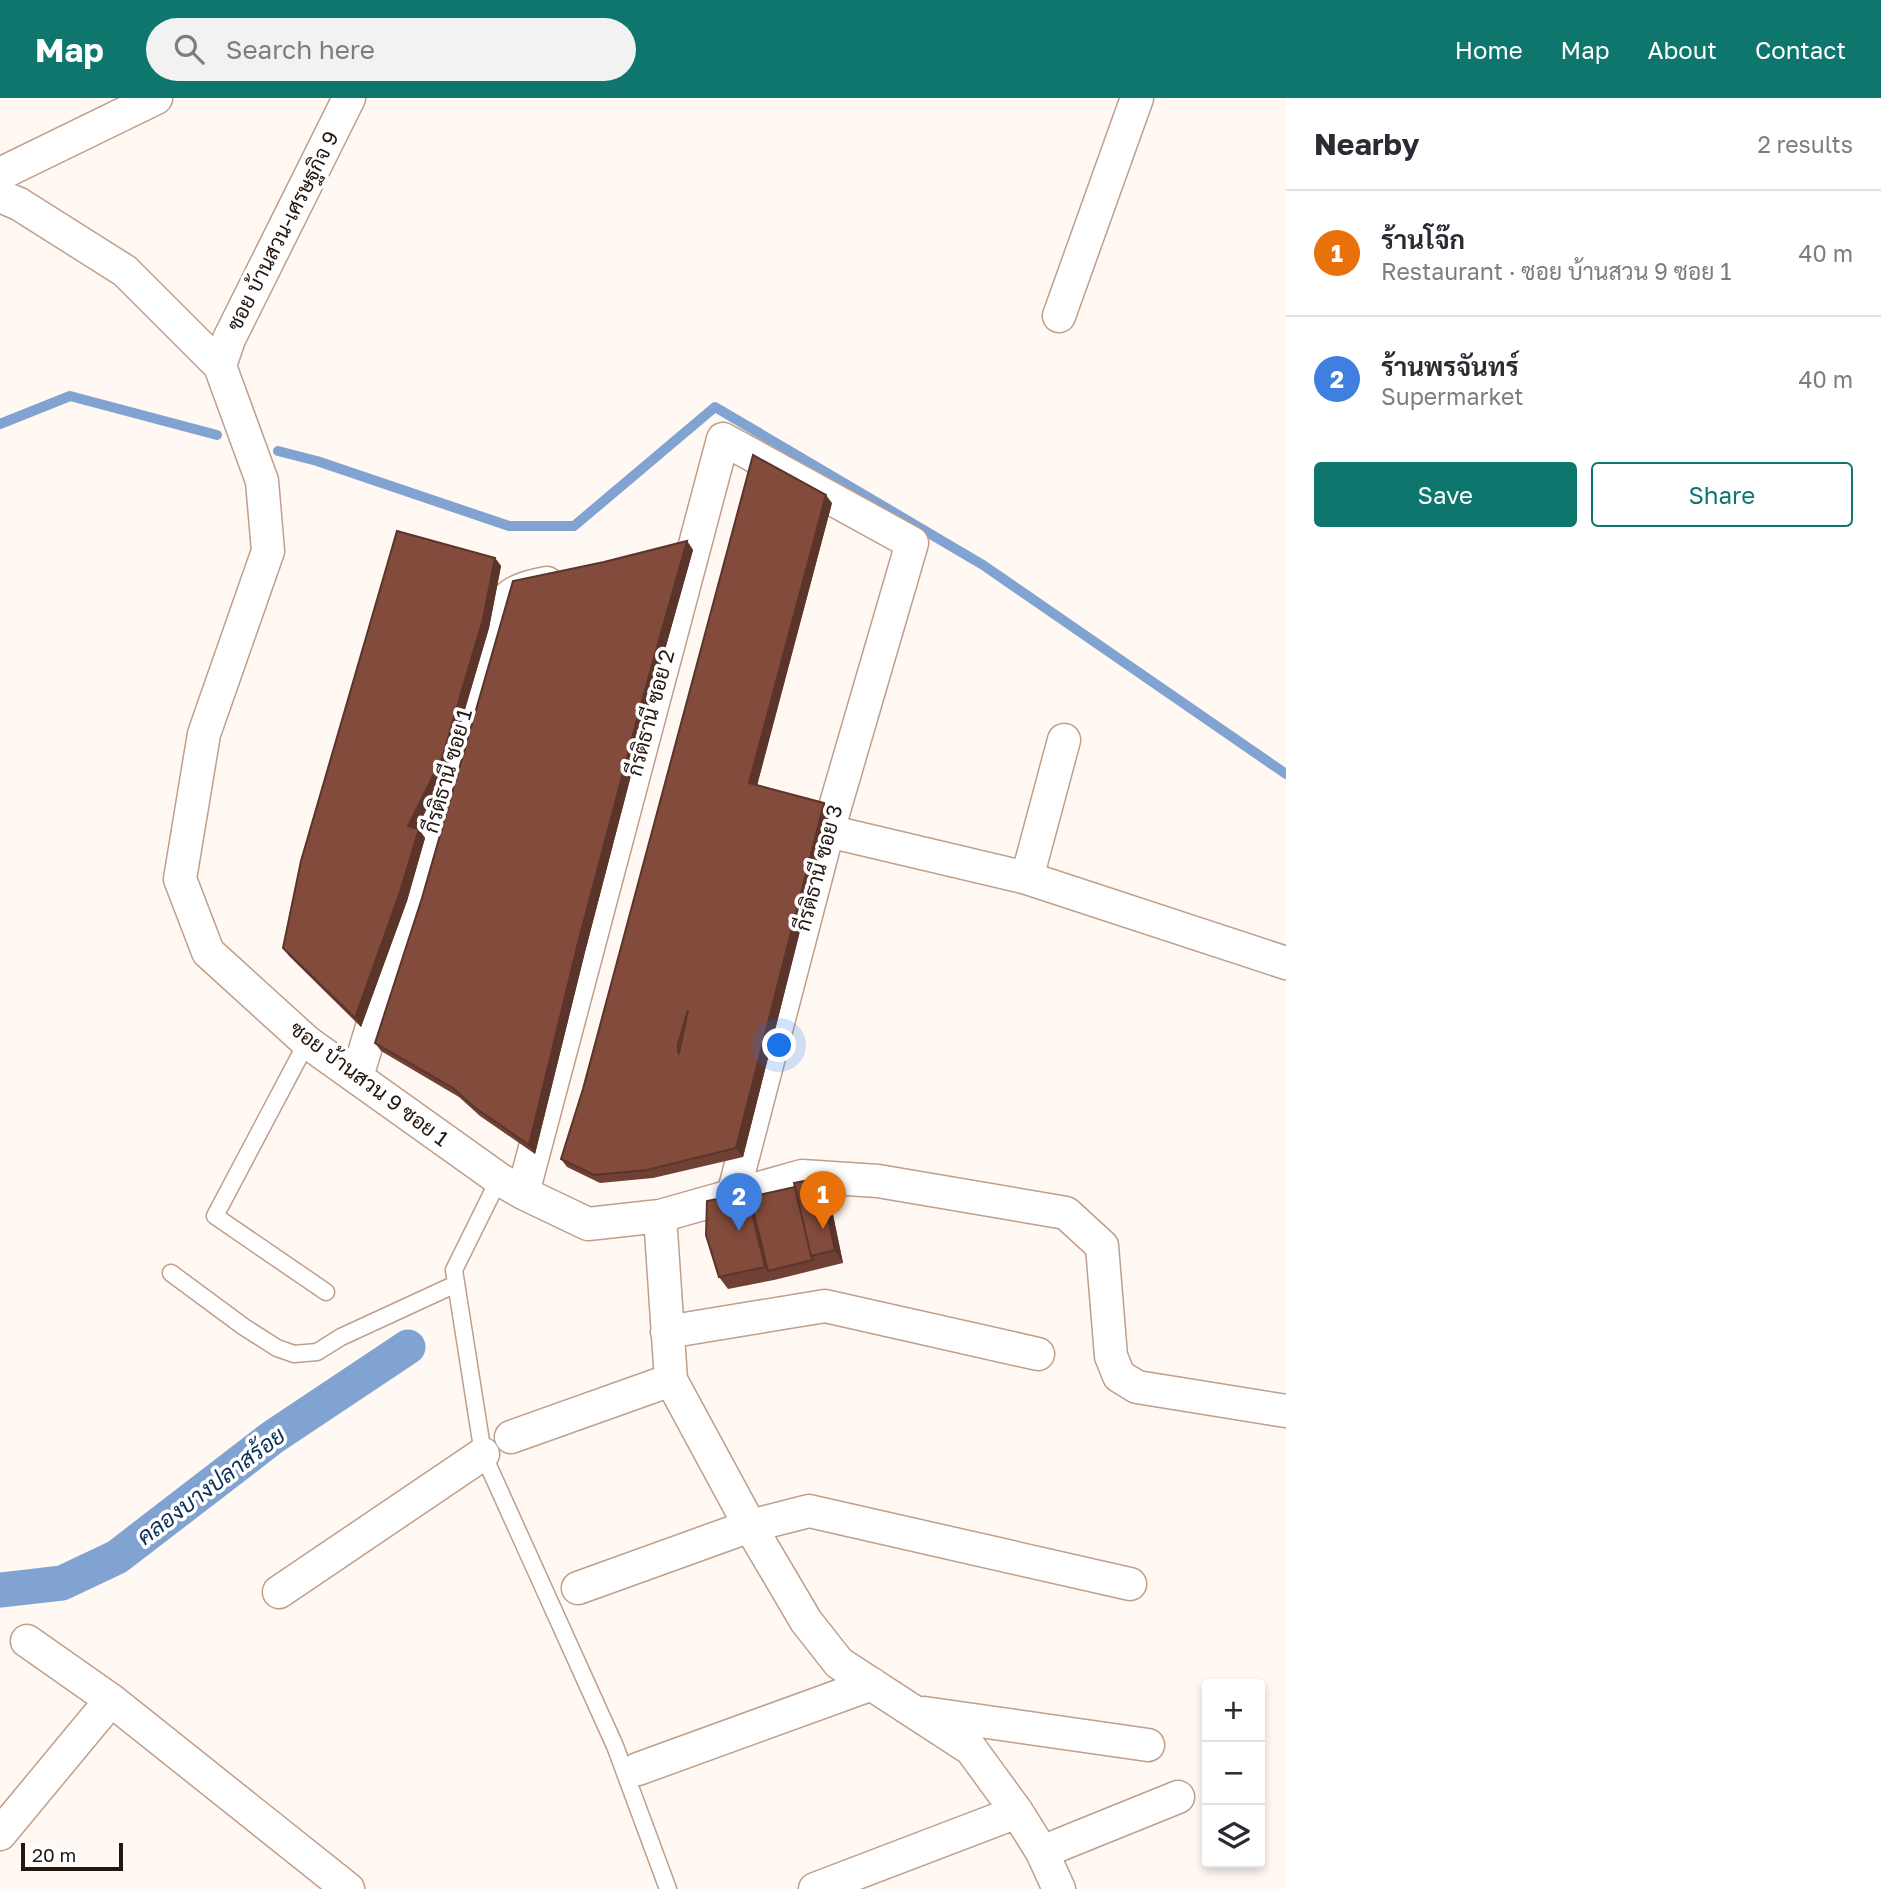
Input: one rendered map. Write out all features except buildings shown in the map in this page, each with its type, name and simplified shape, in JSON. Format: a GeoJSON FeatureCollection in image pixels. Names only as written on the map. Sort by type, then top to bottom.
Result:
{"type":"FeatureCollection","features":[{"type":"Feature","properties":{"kind":"street"},"geometry":{"type":"LineString","coordinates":[[0,174],[156,98]]}},
{"type":"Feature","properties":{"kind":"street","name":"ซอย บ้านสวน-เศรษฐกิจ 9"},"geometry":{"type":"LineString","coordinates":[[220,366],[229,339],[349,98]]}},
{"type":"Feature","properties":{"kind":"street"},"geometry":{"type":"LineString","coordinates":[[1059,316],[1137,98]]}},
{"type":"Feature","properties":{"kind":"street","name":"ซอย บ้านสวน 9 ซอย 1"},"geometry":{"type":"LineString","coordinates":[[0,196],[19,204],[125,271],[220,366],[262,481],[268,551],[204,734],[180,879],[208,952],[307,1042]]}},
{"type":"Feature","properties":{"kind":"street","name":"กีรติธานี ซอย 2"},"geometry":{"type":"LineString","coordinates":[[511,1186],[681,551],[723,439],[912,543]]}},
{"type":"Feature","properties":{"kind":"street","name":"กีรติธานี ซอย 3"},"geometry":{"type":"LineString","coordinates":[[733,1195],[828,831],[912,543]]}},
{"type":"Feature","properties":{"kind":"street","name":"กีรติธานี ซอย 1"},"geometry":{"type":"LineString","coordinates":[[357,1077],[499,606],[518,589],[578,577]]}},
{"type":"Feature","properties":{"kind":"street"},"geometry":{"type":"LineString","coordinates":[[1027,878],[1064,740]]}},
{"type":"Feature","properties":{"kind":"street"},"geometry":{"type":"LineString","coordinates":[[828,831],[1027,878],[1286,963]]}},
{"type":"Feature","properties":{"kind":"street"},"geometry":{"type":"LineString","coordinates":[[307,1042],[357,1077]]}},
{"type":"Feature","properties":{"kind":"street","name":"ซอย บ้านสวน 9 ซอย 1"},"geometry":{"type":"LineString","coordinates":[[357,1077],[511,1186],[588,1224],[660,1216],[802,1176],[878,1181],[1066,1213],[1102,1246],[1111,1356],[1119,1376],[1137,1387],[1286,1411]]}},
{"type":"Feature","properties":{"kind":"street"},"geometry":{"type":"LineString","coordinates":[[660,1216],[671,1380],[750,1526],[806,1621],[839,1662],[971,1749],[1017,1812],[1042,1852],[1059,1889]]}},
{"type":"Feature","properties":{"kind":"street"},"geometry":{"type":"LineString","coordinates":[[667,1332],[825,1306],[1038,1354]]}},
{"type":"Feature","properties":{"kind":"street"},"geometry":{"type":"LineString","coordinates":[[511,1437],[671,1380]]}},
{"type":"Feature","properties":{"kind":"street"},"geometry":{"type":"LineString","coordinates":[[279,1592],[484,1454]]}},
{"type":"Feature","properties":{"kind":"street"},"geometry":{"type":"LineString","coordinates":[[578,1588],[750,1526],[809,1511],[1130,1584]]}},
{"type":"Feature","properties":{"kind":"street"},"geometry":{"type":"LineString","coordinates":[[27,1641],[111,1700],[348,1889]]}},
{"type":"Feature","properties":{"kind":"street"},"geometry":{"type":"LineString","coordinates":[[638,1769],[872,1684]]}},
{"type":"Feature","properties":{"kind":"street"},"geometry":{"type":"LineString","coordinates":[[0,1834],[111,1700]]}},
{"type":"Feature","properties":{"kind":"street"},"geometry":{"type":"LineString","coordinates":[[916,1712],[1148,1745]]}},
{"type":"Feature","properties":{"kind":"street"},"geometry":{"type":"LineString","coordinates":[[1042,1852],[1178,1797]]}},
{"type":"Feature","properties":{"kind":"street"},"geometry":{"type":"LineString","coordinates":[[815,1889],[1017,1812]]}},
{"type":"Feature","properties":{"kind":"lane"},"geometry":{"type":"LineString","coordinates":[[307,1042],[215,1216],[326,1292]]}},
{"type":"Feature","properties":{"kind":"lane"},"geometry":{"type":"LineString","coordinates":[[511,1186],[454,1270],[484,1454],[615,1745],[668,1889]]}},
{"type":"Feature","properties":{"kind":"lane"},"geometry":{"type":"LineString","coordinates":[[172,1273],[244,1327],[277,1348],[294,1354],[317,1352],[341,1337],[456,1284]]}},
{"type":"Feature","properties":{"kind":"waterway"},"geometry":{"type":"LineString","coordinates":[[0,424],[70,396],[217,435]]}},
{"type":"Feature","properties":{"kind":"waterway"},"geometry":{"type":"LineString","coordinates":[[278,451],[317,461],[509,526],[574,526],[715,407],[983,565],[1286,774]]}},
{"type":"Feature","properties":{"kind":"waterway","name":"คลองบางปลาสร้อย"},"geometry":{"type":"LineString","coordinates":[[0,1590],[62,1583],[117,1557],[273,1437],[408,1347]]}},
{"type":"Feature","properties":{"kind":"place","name":"ร้านโจ๊ก"},"geometry":{"type":"Point","coordinates":[823,1229]}},
{"type":"Feature","properties":{"kind":"place","name":"ร้านพรจันทร์"},"geometry":{"type":"Point","coordinates":[739,1231]}}]}
